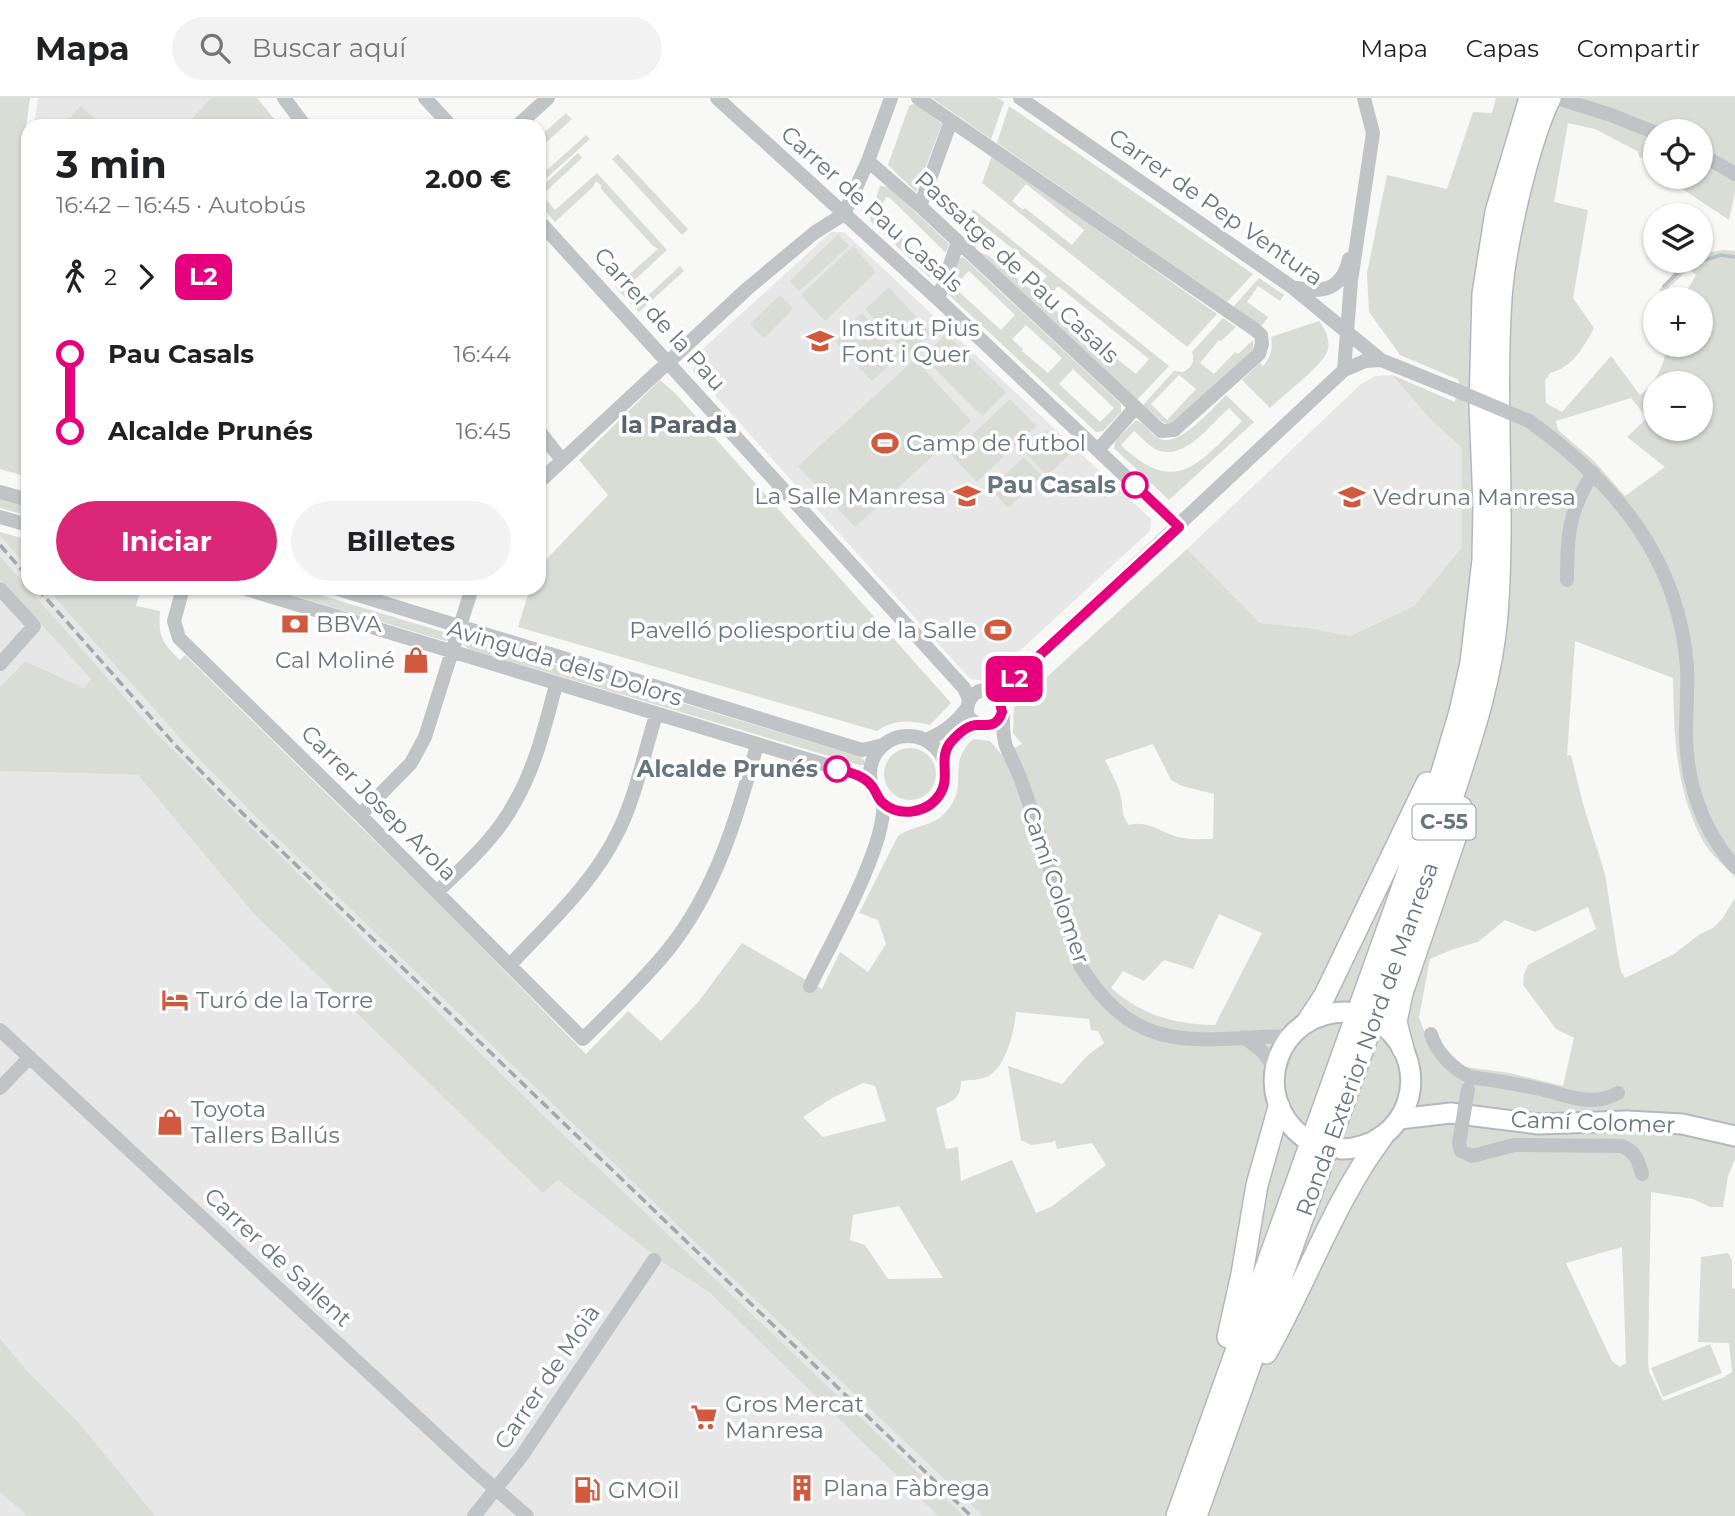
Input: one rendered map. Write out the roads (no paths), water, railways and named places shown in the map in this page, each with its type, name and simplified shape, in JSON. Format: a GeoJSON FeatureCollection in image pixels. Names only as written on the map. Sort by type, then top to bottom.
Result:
{"type":"FeatureCollection","features":[{"type":"Feature","properties":{"kind":"highway","name":"Ronda Exterior Nord de Manresa"},"geometry":{"type":"LineString","coordinates":[[1177,1516],[1434,799],[1470,712],[1471,663],[1483,560],[1480,405],[1482,294],[1496,212],[1530,98]]}},
{"type":"Feature","properties":{"kind":"highway","name":"Ronda Exterior Nord de Manresa"},"geometry":{"type":"LineString","coordinates":[[1196,1516],[1450,805],[1470,712],[1497,618],[1501,558],[1501,295],[1513,216],[1526,166],[1557,99]]}},
{"type":"Feature","properties":{"kind":"highway"},"geometry":{"type":"LineString","coordinates":[[1308,1021],[1325,995],[1470,712]]}},
{"type":"Feature","properties":{"kind":"highway"},"geometry":{"type":"LineString","coordinates":[[1403,1049],[1396,1022],[1402,993],[1456,835],[1470,712]]}},
{"type":"Feature","properties":{"kind":"highway"},"geometry":{"type":"LineString","coordinates":[[1202,1444],[1233,1319],[1257,1185],[1279,1107]]}},
{"type":"Feature","properties":{"kind":"highway"},"geometry":{"type":"LineString","coordinates":[[1238,1403],[1288,1315],[1363,1163],[1382,1137]]}},
{"type":"Feature","properties":{"kind":"main road"},"geometry":{"type":"LineString","coordinates":[[1303,1137],[1289,1124],[1279,1107],[1274,1088],[1275,1069],[1281,1051],[1290,1036],[1308,1021],[1327,1014],[1347,1012]]}},
{"type":"Feature","properties":{"kind":"main road"},"geometry":{"type":"LineString","coordinates":[[1341,1149],[1363,1146],[1382,1137],[1399,1119],[1408,1100],[1411,1080],[1403,1049],[1383,1026]]}},
{"type":"Feature","properties":{"kind":"main road","name":"Camí Colomer"},"geometry":{"type":"LineString","coordinates":[[1411,1080],[1430,1105],[1451,1113],[1538,1124],[1627,1121],[1682,1124],[1735,1136]]}},
{"type":"Feature","properties":{"kind":"main road","name":"Camí Colomer"},"geometry":{"type":"LineString","coordinates":[[1399,1119],[1451,1113]]}},
{"type":"Feature","properties":{"kind":"street"},"geometry":{"type":"LineString","coordinates":[[425,98],[444,119]]}},
{"type":"Feature","properties":{"kind":"street"},"geometry":{"type":"LineString","coordinates":[[525,119],[548,98]]}},
{"type":"Feature","properties":{"kind":"street","name":"Carrer de Pau Casals"},"geometry":{"type":"LineString","coordinates":[[717,98],[938,299],[1179,527]]}},
{"type":"Feature","properties":{"kind":"street"},"geometry":{"type":"LineString","coordinates":[[546,475],[757,281],[814,233],[844,214],[868,161],[891,98]]}},
{"type":"Feature","properties":{"kind":"street"},"geometry":{"type":"LineString","coordinates":[[918,98],[951,121],[920,206]]}},
{"type":"Feature","properties":{"kind":"street","name":"Carrer de Pep Ventura"},"geometry":{"type":"LineString","coordinates":[[1020,98],[1292,287],[1381,360]]}},
{"type":"Feature","properties":{"kind":"street"},"geometry":{"type":"LineString","coordinates":[[1344,370],[1351,281],[1374,133],[1364,98]]}},
{"type":"Feature","properties":{"kind":"street"},"geometry":{"type":"LineString","coordinates":[[287,99],[300,119]]}},
{"type":"Feature","properties":{"kind":"street"},"geometry":{"type":"LineString","coordinates":[[1557,99],[1643,128]]}},
{"type":"Feature","properties":{"kind":"street","name":"Passatge de Pau Casals"},"geometry":{"type":"LineString","coordinates":[[868,161],[920,206],[1161,431],[1174,430],[1259,354],[1261,335],[951,121]]}},
{"type":"Feature","properties":{"kind":"street"},"geometry":{"type":"LineString","coordinates":[[1713,162],[1735,174]]}},
{"type":"Feature","properties":{"kind":"street"},"geometry":{"type":"LineString","coordinates":[[1292,287],[1324,290],[1338,281],[1347,268],[1362,207]]}},
{"type":"Feature","properties":{"kind":"street","name":"Carrer de la Pau"},"geometry":{"type":"LineString","coordinates":[[546,229],[964,688],[968,704]]}},
{"type":"Feature","properties":{"kind":"street"},"geometry":{"type":"LineString","coordinates":[[938,299],[958,242]]}},
{"type":"Feature","properties":{"kind":"street"},"geometry":{"type":"LineString","coordinates":[[999,698],[1004,688],[1344,370],[1365,361],[1381,360],[1529,421],[1564,445],[1593,473],[1632,518],[1654,551],[1668,580],[1684,644],[1687,667],[1686,740],[1694,795],[1704,823],[1717,846],[1735,867]]}},
{"type":"Feature","properties":{"kind":"street"},"geometry":{"type":"LineString","coordinates":[[1098,450],[1135,408]]}},
{"type":"Feature","properties":{"kind":"street"},"geometry":{"type":"LineString","coordinates":[[546,440],[562,460]]}},
{"type":"Feature","properties":{"kind":"street"},"geometry":{"type":"LineString","coordinates":[[1567,580],[1569,523],[1582,490],[1593,473]]}},
{"type":"Feature","properties":{"kind":"street"},"geometry":{"type":"LineString","coordinates":[[0,492],[21,498]]}},
{"type":"Feature","properties":{"kind":"street"},"geometry":{"type":"LineString","coordinates":[[0,517],[21,523]]}},
{"type":"Feature","properties":{"kind":"street"},"geometry":{"type":"LineString","coordinates":[[0,589],[34,626],[0,664]]}},
{"type":"Feature","properties":{"kind":"street","name":"Carrer Josep Arola"},"geometry":{"type":"LineString","coordinates":[[181,595],[174,621],[179,638],[583,1039],[632,991],[669,949],[699,903],[718,867],[737,817],[757,745]]}},
{"type":"Feature","properties":{"kind":"street","name":"Avinguda dels Dolors"},"geometry":{"type":"LineString","coordinates":[[266,595],[856,774],[872,785]]}},
{"type":"Feature","properties":{"kind":"street","name":"Avinguda dels Dolors"},"geometry":{"type":"LineString","coordinates":[[359,595],[862,750],[883,745]]}},
{"type":"Feature","properties":{"kind":"street"},"geometry":{"type":"LineString","coordinates":[[360,815],[411,763],[425,737],[470,595]]}},
{"type":"Feature","properties":{"kind":"street"},"geometry":{"type":"LineString","coordinates":[[437,892],[470,860],[515,804],[540,744],[556,685]]}},
{"type":"Feature","properties":{"kind":"street"},"geometry":{"type":"LineString","coordinates":[[926,740],[941,734],[960,718],[977,692],[986,691],[999,698],[1001,715],[993,725],[967,728],[947,747],[943,759]]}},
{"type":"Feature","properties":{"kind":"street"},"geometry":{"type":"LineString","coordinates":[[968,704],[970,719],[979,726]]}},
{"type":"Feature","properties":{"kind":"street"},"geometry":{"type":"LineString","coordinates":[[510,965],[568,906],[610,848],[627,811],[656,715]]}},
{"type":"Feature","properties":{"kind":"street","name":"Camí Colomer"},"geometry":{"type":"LineString","coordinates":[[1001,715],[1004,743],[1019,775],[1080,965],[1094,986],[1123,1016],[1161,1036],[1201,1041],[1290,1036]]}},
{"type":"Feature","properties":{"kind":"street","name":"Camí Colomer"},"geometry":{"type":"LineString","coordinates":[[979,726],[1004,743]]}},
{"type":"Feature","properties":{"kind":"street"},"geometry":{"type":"LineString","coordinates":[[810,986],[849,908],[882,830],[883,803],[872,785],[870,766],[876,752],[883,745],[904,736],[926,740],[936,748],[943,759],[946,776],[939,796],[922,809],[905,812],[882,830]]}},
{"type":"Feature","properties":{"kind":"street"},"geometry":{"type":"LineString","coordinates":[[883,803],[905,812]]}},
{"type":"Feature","properties":{"kind":"street","name":"Carrer de Sallent"},"geometry":{"type":"LineString","coordinates":[[0,1030],[527,1516]]}},
{"type":"Feature","properties":{"kind":"street"},"geometry":{"type":"LineString","coordinates":[[1431,1034],[1434,1046],[1469,1083],[1542,1090],[1578,1101],[1607,1100],[1618,1093]]}},
{"type":"Feature","properties":{"kind":"street"},"geometry":{"type":"LineString","coordinates":[[1244,1037],[1262,1051],[1275,1069]]}},
{"type":"Feature","properties":{"kind":"street"},"geometry":{"type":"LineString","coordinates":[[0,1088],[30,1057]]}},
{"type":"Feature","properties":{"kind":"street"},"geometry":{"type":"LineString","coordinates":[[1469,1083],[1459,1143],[1461,1151],[1472,1156],[1514,1145],[1622,1146],[1631,1150],[1638,1158],[1642,1174]]}},
{"type":"Feature","properties":{"kind":"street","name":"Carrer de Moià"},"geometry":{"type":"LineString","coordinates":[[474,1516],[497,1489],[653,1261]]}},
{"type":"Feature","properties":{"kind":"waterway"},"geometry":{"type":"LineString","coordinates":[[1664,286],[1685,266],[1721,255],[1735,257]]}},
{"type":"Feature","properties":{"kind":"railway"},"geometry":{"type":"LineString","coordinates":[[0,545],[21,569]]}},
{"type":"Feature","properties":{"kind":"railway"},"geometry":{"type":"LineString","coordinates":[[43,595],[177,747],[237,808],[971,1516]]}},
{"type":"Feature","properties":{"kind":"place","name":"Institut Pius Font i Quer"},"geometry":{"type":"Point","coordinates":[820,341]}},
{"type":"Feature","properties":{"kind":"place","name":"Camp de futbol"},"geometry":{"type":"Point","coordinates":[885,443]}},
{"type":"Feature","properties":{"kind":"place","name":"Pau Casals"},"geometry":{"type":"Point","coordinates":[1135,485]}},
{"type":"Feature","properties":{"kind":"place","name":"La Salle Manresa"},"geometry":{"type":"Point","coordinates":[967,496]}},
{"type":"Feature","properties":{"kind":"place","name":"Vedruna Manresa"},"geometry":{"type":"Point","coordinates":[1352,497]}},
{"type":"Feature","properties":{"kind":"place","name":"BBVA"},"geometry":{"type":"Point","coordinates":[295,624]}},
{"type":"Feature","properties":{"kind":"place","name":"Pavelló poliesportiu de la Salle"},"geometry":{"type":"Point","coordinates":[998,630]}},
{"type":"Feature","properties":{"kind":"place","name":"Cal Moliné"},"geometry":{"type":"Point","coordinates":[416,660]}},
{"type":"Feature","properties":{"kind":"place","name":"Alcalde Prunés"},"geometry":{"type":"Point","coordinates":[837,769]}},
{"type":"Feature","properties":{"kind":"place","name":"Turó de la Torre"},"geometry":{"type":"Point","coordinates":[175,1000]}},
{"type":"Feature","properties":{"kind":"place","name":"Toyota Tallers Ballús"},"geometry":{"type":"Point","coordinates":[170,1122]}},
{"type":"Feature","properties":{"kind":"place","name":"Gros Mercat Manresa"},"geometry":{"type":"Point","coordinates":[704,1417]}},
{"type":"Feature","properties":{"kind":"place","name":"Plana Fàbrega"},"geometry":{"type":"Point","coordinates":[802,1488]}},
{"type":"Feature","properties":{"kind":"place","name":"GMOil"},"geometry":{"type":"Point","coordinates":[587,1490]}},
{"type":"Feature","properties":{"kind":"district","name":"la Parada"},"geometry":{"type":"Point","coordinates":[679,425]}}]}
